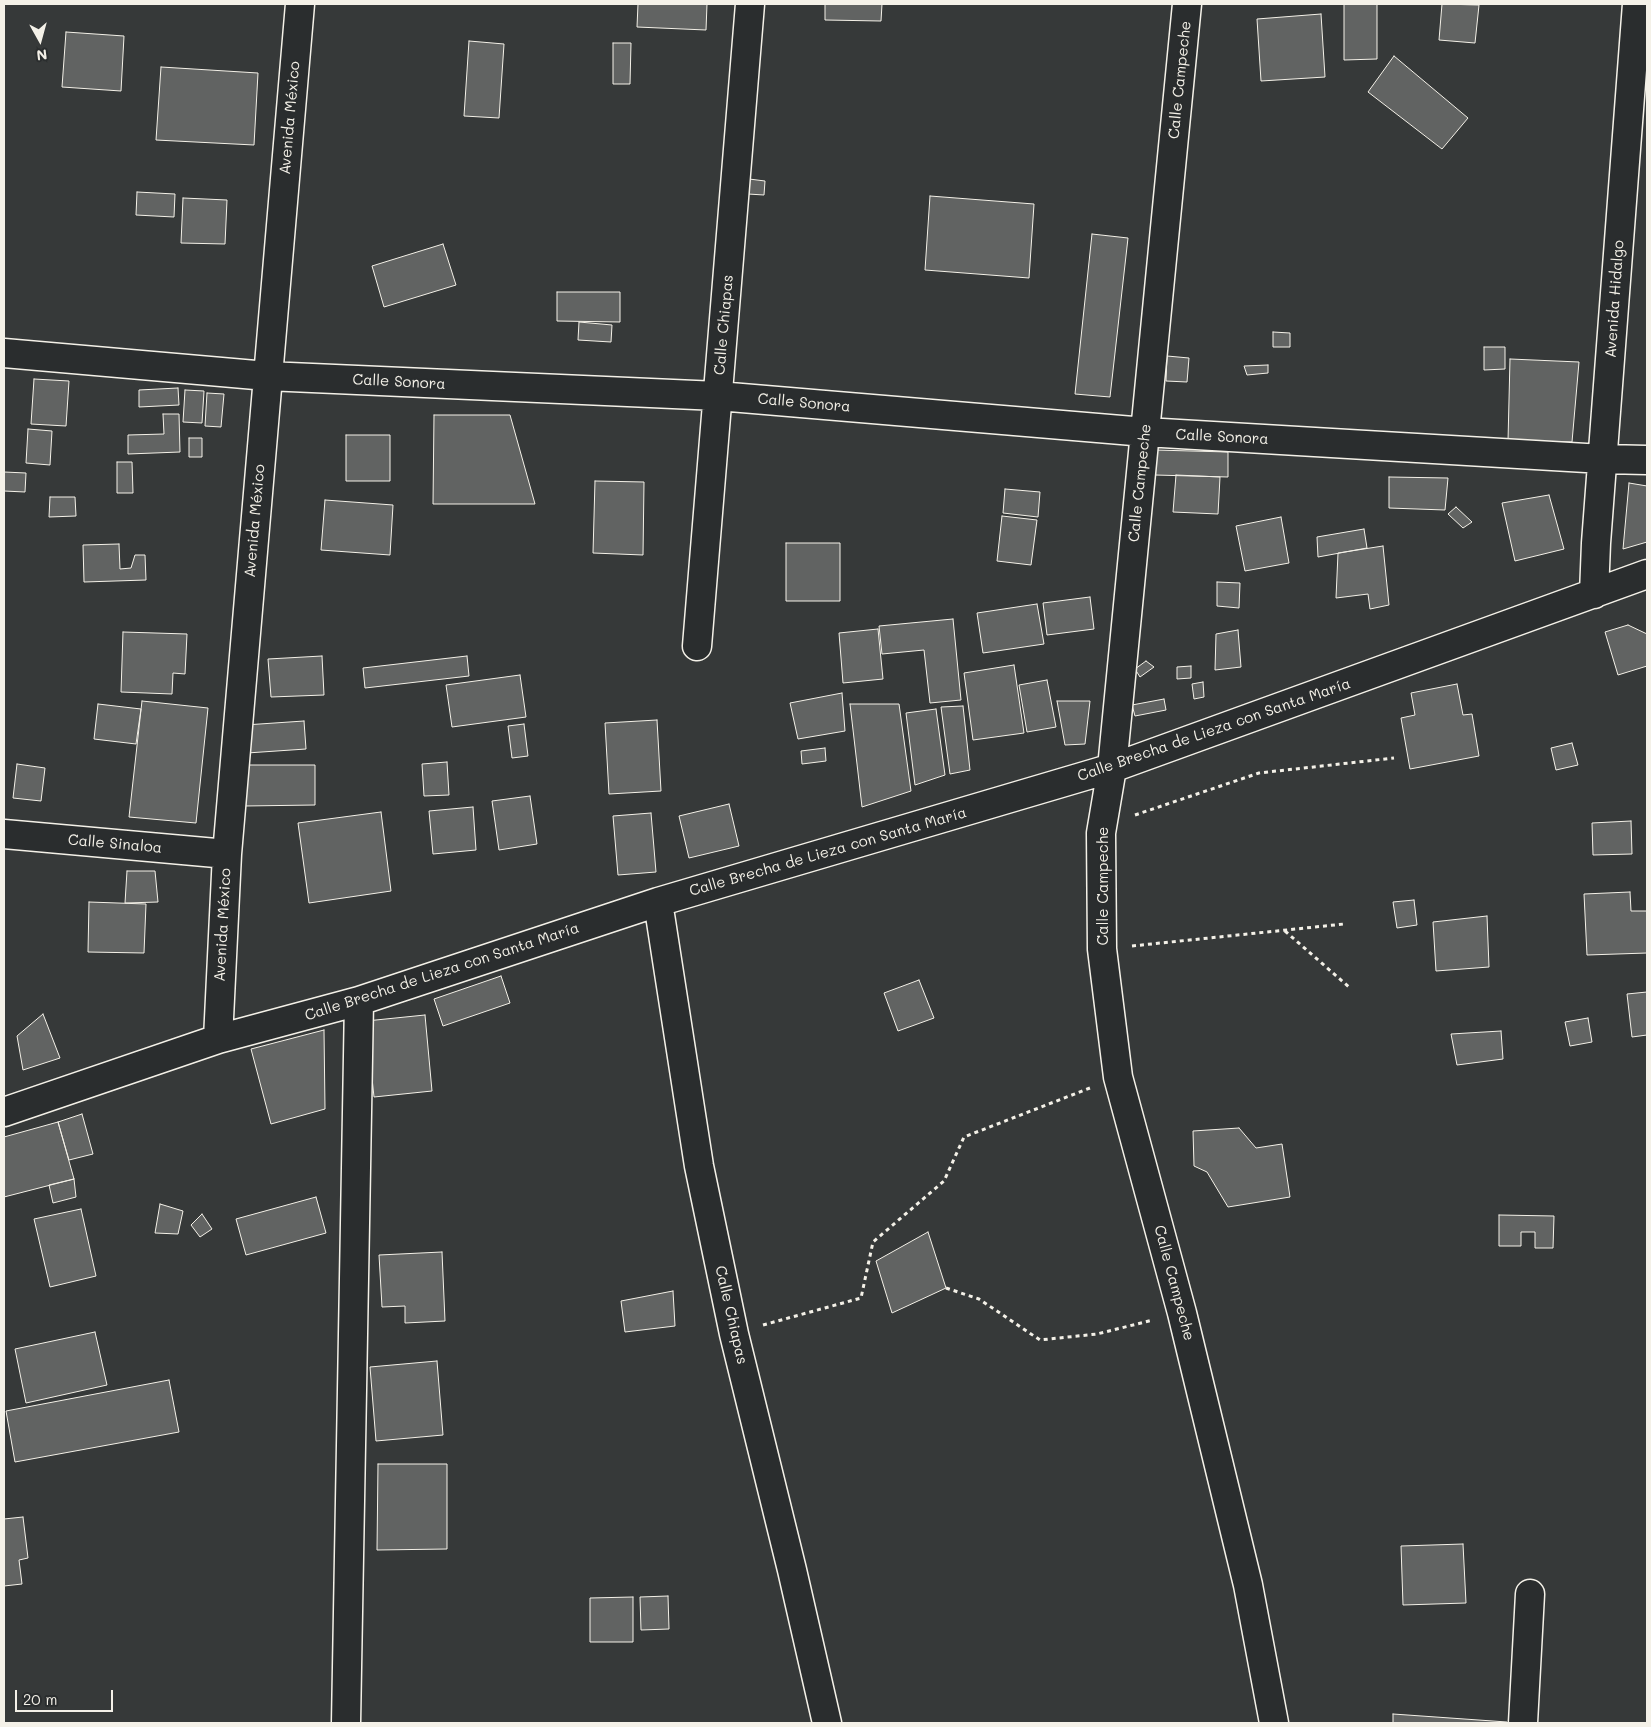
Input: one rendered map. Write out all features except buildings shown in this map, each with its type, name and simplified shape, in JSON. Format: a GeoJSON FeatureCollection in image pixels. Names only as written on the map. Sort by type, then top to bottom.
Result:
{"type":"FeatureCollection","features":[{"type":"Feature","properties":{"kind":"street","name":"Avenida México"},"geometry":{"type":"LineString","coordinates":[[218,1039],[227,854],[300,4]]}},
{"type":"Feature","properties":{"kind":"street","name":"Calle Chiapas"},"geometry":{"type":"LineString","coordinates":[[697,646],[750,4]]}},
{"type":"Feature","properties":{"kind":"street","name":"Calle Campeche"},"geometry":{"type":"LineString","coordinates":[[1187,4],[1112,768],[1101,832],[1102,949],[1118,1077],[1182,1313],[1248,1585],[1274,1723]]}},
{"type":"Feature","properties":{"kind":"street","name":"Avenida Hidalgo"},"geometry":{"type":"LineString","coordinates":[[1594,594],[1596,543],[1637,4]]}},
{"type":"Feature","properties":{"kind":"street","name":"Calle Sonora"},"geometry":{"type":"LineString","coordinates":[[4,353],[267,376],[718,396],[1144,432],[1647,460]]}},
{"type":"Feature","properties":{"kind":"street","name":"Calle Brecha de Lieza con Santa María"},"geometry":{"type":"LineString","coordinates":[[4,1112],[218,1039],[359,1001],[658,902],[1112,768],[1647,574]]}},
{"type":"Feature","properties":{"kind":"street","name":"Calle Sinaloa"},"geometry":{"type":"LineString","coordinates":[[4,834],[227,854]]}},
{"type":"Feature","properties":{"kind":"street","name":"Calle Chiapas"},"geometry":{"type":"LineString","coordinates":[[658,902],[699,1166],[734,1334],[792,1570],[827,1723]]}},
{"type":"Feature","properties":{"kind":"street"},"geometry":{"type":"LineString","coordinates":[[346,1723],[359,1001]]}},
{"type":"Feature","properties":{"kind":"street"},"geometry":{"type":"LineString","coordinates":[[1523,1723],[1530,1594]]}},
{"type":"Feature","properties":{"kind":"path"},"geometry":{"type":"LineString","coordinates":[[1101,832],[1136,814],[1259,773],[1394,758]]}},
{"type":"Feature","properties":{"kind":"path"},"geometry":{"type":"LineString","coordinates":[[1102,949],[1344,924]]}},
{"type":"Feature","properties":{"kind":"path"},"geometry":{"type":"LineString","coordinates":[[1284,930],[1349,988]]}},
{"type":"Feature","properties":{"kind":"path"},"geometry":{"type":"LineString","coordinates":[[734,1334],[861,1298],[873,1242],[944,1181],[964,1137],[1118,1077]]}},
{"type":"Feature","properties":{"kind":"path"},"geometry":{"type":"LineString","coordinates":[[946,1288],[979,1299],[1040,1340],[1097,1334],[1182,1313]]}}]}
